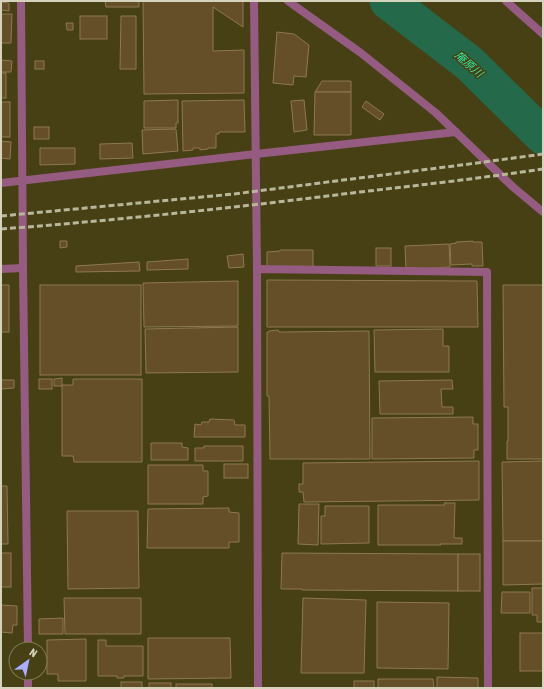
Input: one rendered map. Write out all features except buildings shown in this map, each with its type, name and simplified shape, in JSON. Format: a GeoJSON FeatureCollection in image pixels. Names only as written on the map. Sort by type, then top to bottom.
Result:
{"type":"FeatureCollection","features":[{"type":"Feature","properties":{"kind":"street"},"geometry":{"type":"LineString","coordinates":[[21,1],[28,641]]}},
{"type":"Feature","properties":{"kind":"street"},"geometry":{"type":"LineString","coordinates":[[254,1],[257,269],[258,688]]}},
{"type":"Feature","properties":{"kind":"street"},"geometry":{"type":"LineString","coordinates":[[288,1],[361,53],[436,113],[513,187],[543,212]]}},
{"type":"Feature","properties":{"kind":"street"},"geometry":{"type":"LineString","coordinates":[[506,1],[543,34]]}},
{"type":"Feature","properties":{"kind":"street"},"geometry":{"type":"LineString","coordinates":[[1,183],[456,132]]}},
{"type":"Feature","properties":{"kind":"street"},"geometry":{"type":"LineString","coordinates":[[1,269],[24,268]]}},
{"type":"Feature","properties":{"kind":"street"},"geometry":{"type":"LineString","coordinates":[[257,269],[487,272],[488,688]]}},
{"type":"Feature","properties":{"kind":"waterway","name":"庵原川"},"geometry":{"type":"LineString","coordinates":[[388,1],[469,63],[543,136]]}},
{"type":"Feature","properties":{"kind":"railway"},"geometry":{"type":"LineString","coordinates":[[1,216],[234,194],[543,154]]}},
{"type":"Feature","properties":{"kind":"railway"},"geometry":{"type":"LineString","coordinates":[[1,229],[91,222],[225,208],[543,169]]}}]}
